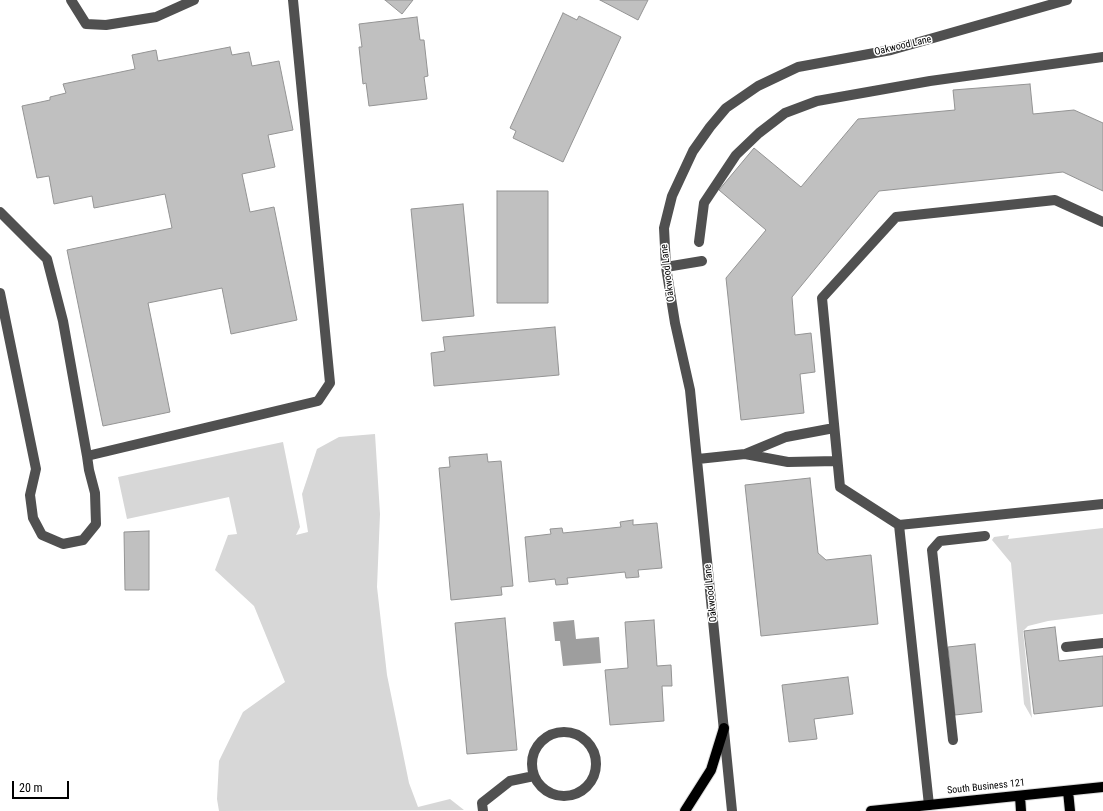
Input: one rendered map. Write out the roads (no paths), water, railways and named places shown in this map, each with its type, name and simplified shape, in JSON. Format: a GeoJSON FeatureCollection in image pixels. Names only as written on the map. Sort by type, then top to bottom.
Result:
{"type":"FeatureCollection","features":[{"type":"Feature","properties":{"kind":"main road"},"geometry":{"type":"LineString","coordinates":[[685,811],[711,770],[724,728]]}},
{"type":"Feature","properties":{"kind":"main road","name":"South Business 121"},"geometry":{"type":"LineString","coordinates":[[871,811],[1103,787]]}},
{"type":"Feature","properties":{"kind":"main road"},"geometry":{"type":"LineString","coordinates":[[1068,791],[1070,811]]}},
{"type":"Feature","properties":{"kind":"main road"},"geometry":{"type":"LineString","coordinates":[[1020,796],[1021,811]]}},
{"type":"Feature","properties":{"kind":"street"},"geometry":{"type":"LineString","coordinates":[[71,0],[86,24],[106,26],[156,17],[194,0]]}},
{"type":"Feature","properties":{"kind":"street"},"geometry":{"type":"LineString","coordinates":[[87,456],[318,400],[330,383],[293,0]]}},
{"type":"Feature","properties":{"kind":"street","name":"Oakwood Lane"},"geometry":{"type":"LineString","coordinates":[[732,811],[690,390],[675,323],[666,267],[664,228],[672,196],[693,151],[710,127],[726,108],[758,86],[798,67],[891,50],[1067,0]]}},
{"type":"Feature","properties":{"kind":"street"},"geometry":{"type":"LineString","coordinates":[[699,242],[704,203],[708,196],[736,155],[759,133],[785,112],[817,102],[930,81],[1103,57]]}},
{"type":"Feature","properties":{"kind":"street"},"geometry":{"type":"LineString","coordinates":[[1103,222],[1056,200],[896,217],[822,298],[840,487],[899,525],[1103,504]]}},
{"type":"Feature","properties":{"kind":"street"},"geometry":{"type":"LineString","coordinates":[[0,212],[47,259],[63,321],[89,470],[95,493],[96,524],[83,540],[63,544],[42,535],[33,518],[30,495],[36,469],[0,293]]}},
{"type":"Feature","properties":{"kind":"street"},"geometry":{"type":"LineString","coordinates":[[666,267],[702,261]]}},
{"type":"Feature","properties":{"kind":"street"},"geometry":{"type":"LineString","coordinates":[[698,459],[745,454],[786,437],[834,428]]}},
{"type":"Feature","properties":{"kind":"street"},"geometry":{"type":"LineString","coordinates":[[745,454],[788,462],[837,461]]}},
{"type":"Feature","properties":{"kind":"street"},"geometry":{"type":"LineString","coordinates":[[899,525],[929,805]]}},
{"type":"Feature","properties":{"kind":"street"},"geometry":{"type":"LineString","coordinates":[[953,740],[932,550],[940,541],[985,536]]}},
{"type":"Feature","properties":{"kind":"street"},"geometry":{"type":"LineString","coordinates":[[1066,647],[1103,643]]}},
{"type":"Feature","properties":{"kind":"street"},"geometry":{"type":"LineString","coordinates":[[566,732],[577,735],[586,741],[596,760],[595,770],[591,780],[585,788],[567,796],[556,795],[547,791],[539,784],[534,776],[533,755],[538,745],[551,735],[566,732]]}},
{"type":"Feature","properties":{"kind":"street"},"geometry":{"type":"LineString","coordinates":[[483,811],[482,803],[510,781],[534,776]]}}]}
